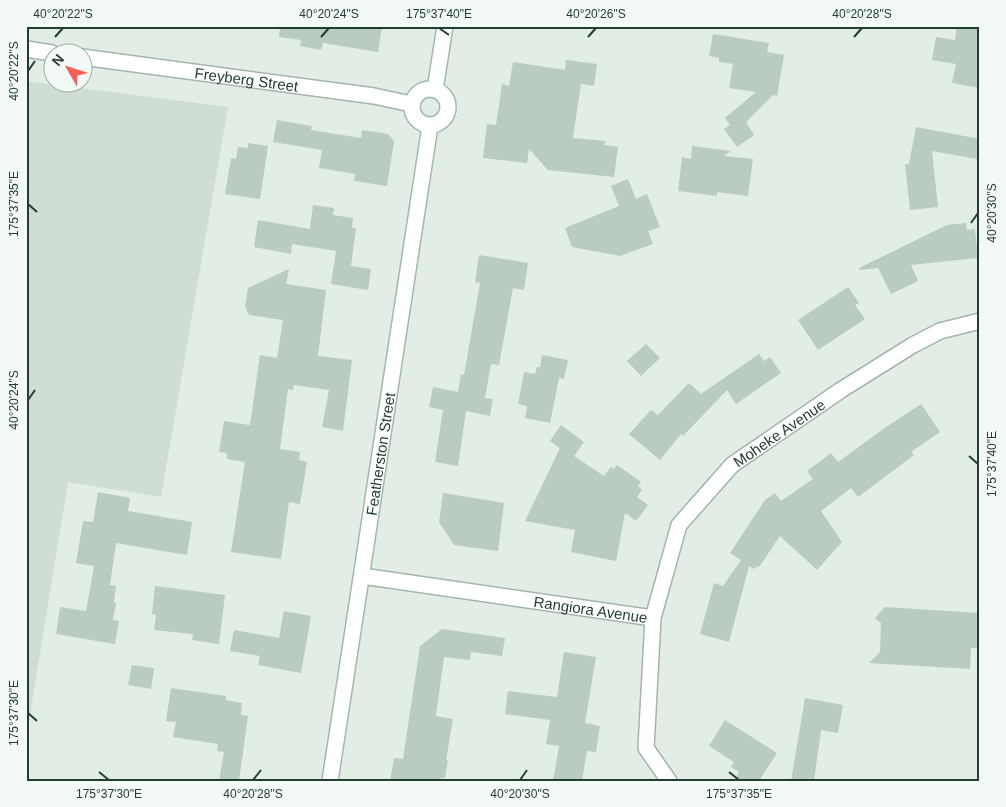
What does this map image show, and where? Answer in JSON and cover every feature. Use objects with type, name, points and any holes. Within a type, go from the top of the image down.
[{"type":"street","points":[[435,90],[445,26]]},
{"type":"street","points":[[26,49],[42,51]]},
{"type":"street","name":"Freyberg Street","points":[[92,58],[374,96],[411,104]]},
{"type":"street","points":[[423,90],[435,90],[445,97],[448,110],[442,121],[430,126],[423,125],[413,117],[411,104],[418,93],[423,90]]},
{"type":"street","name":"Featherston Street","points":[[330,781],[430,126]]},
{"type":"street","name":"Moheke Avenue","points":[[653,618],[679,525],[732,465],[841,390],[913,345],[940,331],[980,321]]},
{"type":"street","name":"Rangiora Avenue","points":[[362,576],[653,618],[646,748],[669,781]]},
{"type":"shaded area","points":[[26,81],[42,83],[42,92],[92,92],[92,89],[228,107],[161,497],[68,482],[26,740]]},
{"type":"building","points":[[280,26],[382,26],[378,52],[323,43],[321,50],[300,46],[301,40],[279,37]]},
{"type":"building","points":[[957,26],[980,26],[980,88],[952,83],[956,64],[932,60],[936,37],[955,40]]},
{"type":"building","points":[[713,34],[769,43],[767,52],[784,55],[777,96],[773,95],[746,122],[754,135],[737,147],[724,129],[730,125],[725,118],[756,92],[729,88],[733,64],[719,62],[719,58],[709,56]]},
{"type":"building","points":[[566,60],[597,64],[594,86],[581,84],[573,138],[605,141],[604,145],[618,147],[614,177],[548,170],[529,149],[527,163],[483,158],[487,124],[496,125],[502,84],[509,86],[513,62],[565,70]]},
{"type":"building","points":[[277,120],[312,126],[311,130],[361,138],[362,130],[388,134],[394,141],[387,186],[354,181],[355,174],[319,168],[322,150],[273,142]]},
{"type":"building","points":[[916,127],[980,139],[980,147],[977,159],[932,151],[938,207],[910,210],[905,164],[909,164]]},
{"type":"building","points":[[248,143],[268,146],[260,199],[225,194],[231,158],[236,159],[238,147],[248,148]]},
{"type":"building","points":[[692,146],[731,151],[724,156],[753,159],[748,196],[717,192],[717,196],[678,191],[682,157],[691,159]]},
{"type":"building","points":[[628,179],[636,199],[647,194],[660,227],[648,231],[653,244],[620,256],[572,247],[565,228],[619,206],[611,186]]},
{"type":"building","points":[[313,205],[334,208],[333,215],[353,218],[352,228],[356,228],[351,266],[371,269],[368,290],[331,284],[336,251],[292,244],[291,254],[254,247],[258,220],[310,229]]},
{"type":"building","points":[[966,223],[967,230],[975,229],[978,258],[911,265],[918,281],[891,294],[878,268],[860,270],[859,268],[947,225]]},
{"type":"building","points":[[479,255],[528,263],[524,290],[513,288],[499,365],[491,364],[485,398],[493,399],[490,416],[466,411],[458,466],[435,462],[443,410],[429,407],[433,387],[458,392],[461,374],[464,375],[480,283],[475,282]]},
{"type":"building","points":[[289,269],[286,284],[326,290],[318,356],[352,360],[343,431],[322,427],[329,390],[294,385],[293,390],[288,389],[280,449],[300,452],[299,460],[307,462],[300,504],[289,502],[281,559],[231,552],[245,462],[227,459],[227,453],[219,452],[224,421],[250,425],[260,355],[277,358],[283,320],[249,315],[245,306],[248,288]]},
{"type":"building","points":[[848,287],[859,303],[855,305],[865,319],[818,350],[798,320]]},
{"type":"building","points":[[646,344],[660,358],[641,376],[627,361]]},
{"type":"building","points":[[759,354],[764,361],[770,357],[781,373],[736,404],[727,390],[683,436],[681,434],[660,460],[629,434],[651,410],[658,415],[689,383],[701,394]]},
{"type":"building","points":[[542,355],[568,360],[564,379],[559,378],[550,423],[525,418],[527,406],[518,404],[524,372],[535,374],[537,367],[540,367]]},
{"type":"building","points":[[921,404],[940,432],[911,452],[914,455],[858,497],[851,488],[821,511],[842,542],[817,570],[780,536],[759,567],[757,566],[754,569],[749,566],[729,642],[700,634],[714,583],[723,586],[741,560],[730,553],[765,500],[775,493],[781,501],[813,479],[807,471],[831,453],[838,462]]},
{"type":"building","points":[[561,425],[584,442],[574,456],[604,476],[611,467],[614,469],[617,465],[641,482],[638,486],[642,490],[637,497],[648,505],[636,521],[625,513],[616,561],[571,552],[575,530],[525,521],[560,448],[550,441]]},
{"type":"building","points":[[98,492],[130,498],[128,511],[192,522],[187,555],[116,543],[110,585],[116,586],[113,620],[119,621],[115,644],[56,634],[60,607],[86,611],[94,566],[76,563],[83,521],[93,522]]},
{"type":"building","points":[[443,493],[504,503],[498,551],[454,545],[439,522]]},
{"type":"building","points":[[155,586],[225,595],[219,644],[192,640],[193,634],[154,630],[156,615],[152,614]]},
{"type":"building","points":[[885,607],[980,613],[980,648],[971,648],[970,669],[869,663],[880,652],[881,623],[875,618]]},
{"type":"building","points":[[284,611],[311,616],[301,673],[258,665],[260,656],[230,651],[234,630],[279,638]]},
{"type":"building","points":[[442,629],[505,638],[502,656],[471,652],[470,660],[444,657],[436,716],[453,719],[445,778],[441,778],[440,781],[390,781],[394,758],[403,759],[420,646]]},
{"type":"building","points":[[564,652],[596,657],[585,723],[600,726],[596,752],[587,751],[582,781],[553,781],[559,746],[546,744],[550,720],[505,714],[508,691],[557,697]]},
{"type":"building","points":[[132,665],[154,668],[151,689],[128,685]]},
{"type":"building","points":[[171,688],[226,696],[226,700],[242,703],[241,715],[248,716],[239,781],[219,781],[224,752],[217,751],[218,744],[173,737],[176,722],[166,721]]},
{"type":"building","points":[[805,698],[843,705],[838,733],[821,730],[814,781],[791,781]]},
{"type":"building","points":[[725,720],[777,753],[759,781],[734,781],[739,772],[731,767],[734,762],[709,746]]}]
